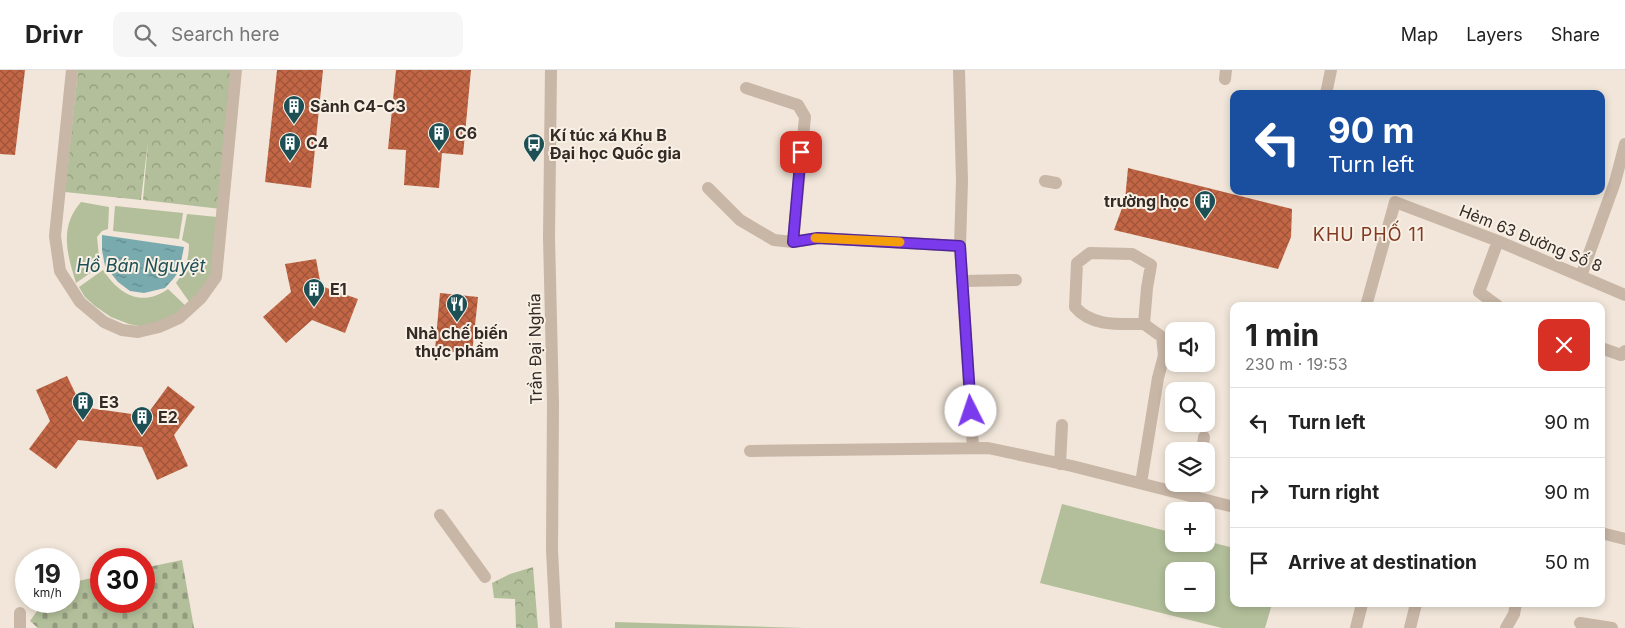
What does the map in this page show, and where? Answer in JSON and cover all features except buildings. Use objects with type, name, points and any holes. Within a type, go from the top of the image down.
[{"type":"street","points":[[72,70],[55,236],[60,271],[80,302],[104,322],[122,330],[138,332],[159,327],[179,318],[201,298],[216,278],[236,70]]},
{"type":"street","name":"Trần Đại Nghĩa","points":[[551,70],[549,236],[552,550],[556,628]]},
{"type":"street","points":[[959,70],[962,181],[960,246],[973,448]]},
{"type":"street","points":[[1327,90],[1331,70]]},
{"type":"street","points":[[746,88],[798,105],[804,117],[793,242]]},
{"type":"street","points":[[1581,276],[1614,182],[1625,144]]},
{"type":"street","points":[[708,188],[740,220],[774,240],[793,242],[818,238],[960,246]]},
{"type":"street","name":"Hẻm 63 Đường Số 8","points":[[1367,302],[1395,202],[1498,240],[1625,294]]},
{"type":"street","points":[[1493,302],[1479,292],[1498,240]]},
{"type":"street","points":[[1141,483],[1158,378],[1164,355],[1162,337],[1144,324],[1104,323],[1088,318],[1079,312],[1074,307],[1077,262],[1090,253],[1132,254],[1151,265],[1144,324]]},
{"type":"street","points":[[963,281],[1016,280]]},
{"type":"street","points":[[1605,349],[1621,355],[1625,350]]},
{"type":"street","points":[[1060,464],[1062,425]]},
{"type":"street","points":[[1203,442],[1204,437]]},
{"type":"street","points":[[750,451],[988,448],[1141,483],[1165,486]]},
{"type":"street","points":[[1200,492],[1230,505]]},
{"type":"street","points":[[440,515],[485,577]]},
{"type":"street","points":[[1605,534],[1625,539]]},
{"type":"street","points":[[1356,628],[1361,607]]},
{"type":"street","points":[[1410,628],[1415,607]]},
{"type":"street","points":[[1506,628],[1514,614],[1515,607]]},
{"type":"street","points":[[20,613],[20,628]]},
{"type":"street","points":[[1580,623],[1612,628]]},
{"type":"green space","points":[[78,70],[236,70],[221,209],[143,200],[148,141],[141,200],[65,192]]},
{"type":"green space","points":[[81,202],[109,207],[108,229],[102,231],[97,237],[100,266],[76,283],[68,251],[67,231],[74,211]]},
{"type":"green space","points":[[115,206],[183,213],[179,239],[113,231]]},
{"type":"green space","points":[[187,214],[217,217],[211,281],[190,303],[176,283],[186,265],[188,255],[189,244],[182,240]]},
{"type":"green space","points":[[103,270],[116,286],[131,296],[149,297],[158,295],[168,289],[189,309],[148,328],[129,324],[111,317],[85,297],[79,287]]},
{"type":"green space","points":[[1062,504],[1165,531],[1165,552],[1215,552],[1215,543],[1230,547],[1230,607],[1271,607],[1265,628],[1222,628],[1040,583]]},
{"type":"green space","points":[[182,560],[194,628],[38,628],[30,621],[36,613],[80,613],[80,581],[90,578],[90,613],[155,613],[155,566]]},
{"type":"green space","points":[[533,567],[538,628],[516,628],[515,599],[494,598],[492,583],[510,574]]},
{"type":"green space","points":[[615,622],[804,628],[615,628]]},
{"type":"water","name":"Hồ Bán Nguyệt","points":[[102,235],[184,247],[179,271],[165,288],[144,293],[130,291],[118,282],[105,266]]},
{"type":"slow traffic","points":[[815,238],[900,242]]},
{"type":"place","name":"Sảnh C4-C3","points":[[294,125]]},
{"type":"place","name":"C6","points":[[439,152]]},
{"type":"place","name":"C4","points":[[290,162]]},
{"type":"place","name":"Kí túc xá Khu B Đại học Quốc gia","points":[[534,163]]},
{"type":"place","name":"trường học","points":[[1205,220]]},
{"type":"place","name":"E1","points":[[314,308]]},
{"type":"place","name":"Nhà chế biến thực phẩm","points":[[457,323]]},
{"type":"place","name":"E3","points":[[83,421]]},
{"type":"place","name":"E2","points":[[142,436]]},
{"type":"district","name":"KHU PHỐ 11","points":[[1369,235]]},
{"type":"route","points":[[801,152],[793,242],[818,238],[960,246],[971,411]]}]
